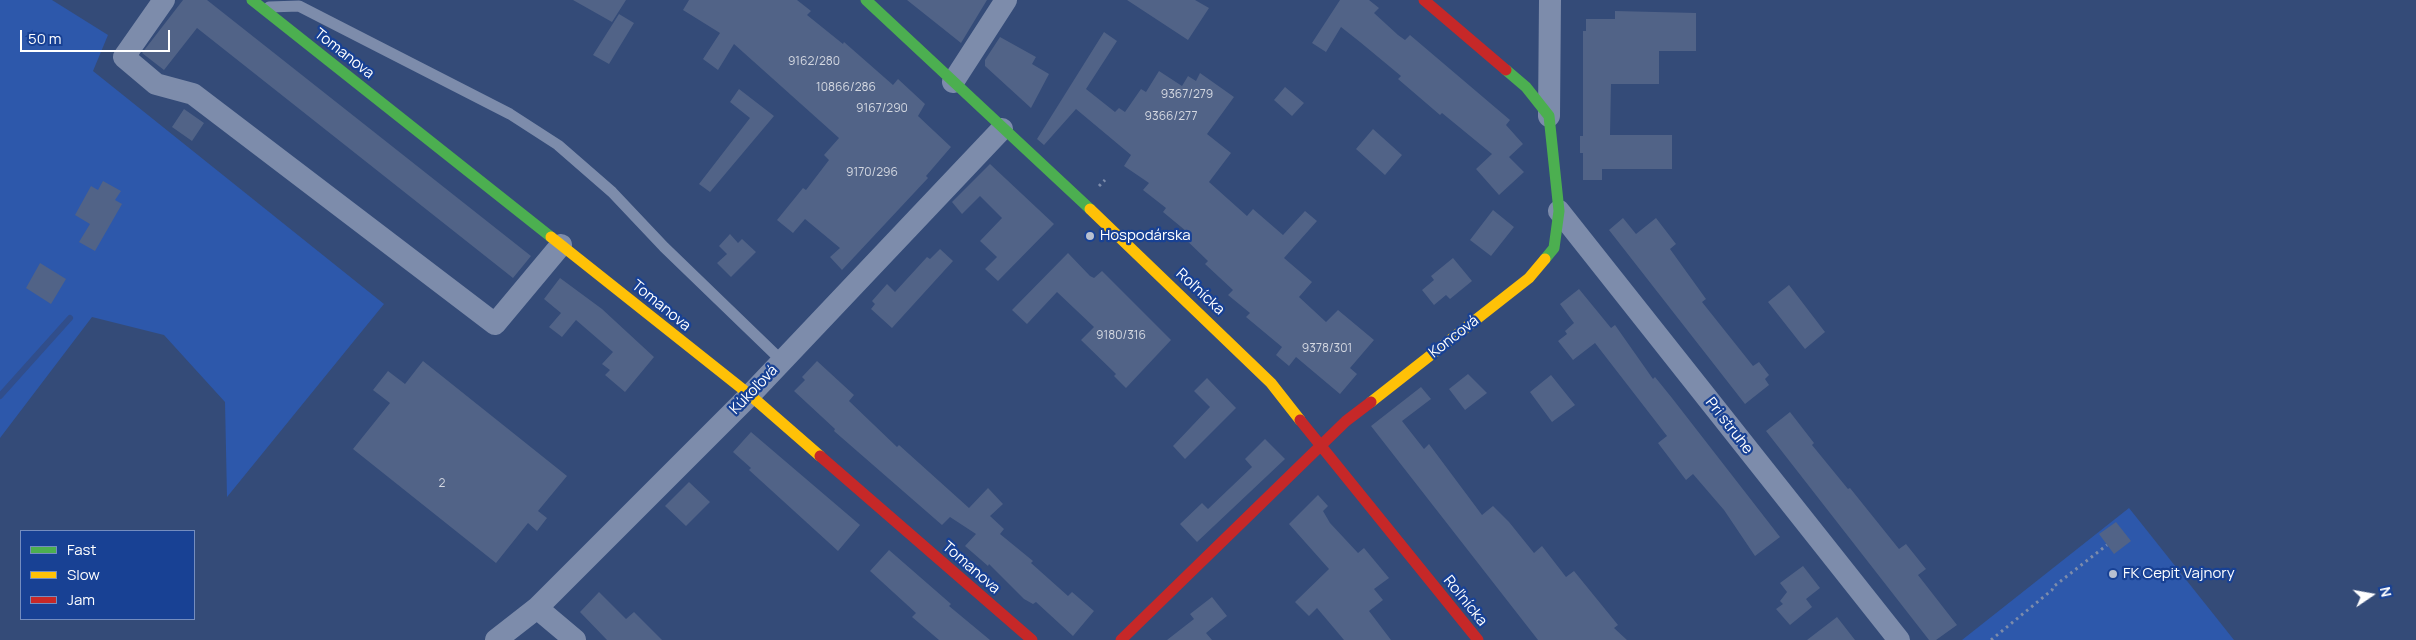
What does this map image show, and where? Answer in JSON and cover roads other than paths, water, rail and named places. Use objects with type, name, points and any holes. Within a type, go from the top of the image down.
[{"type":"street","points":[[164,0],[124,57],[156,84],[192,94],[494,324],[561,245]]},
{"type":"street","name":"Tomanova","points":[[252,0],[750,395],[1032,640]]},
{"type":"street","name":"Roľnícka","points":[[866,0],[1271,383],[1478,640]]},
{"type":"street","points":[[953,82],[1006,0]]},
{"type":"street","points":[[1424,0],[1526,88],[1549,116]]},
{"type":"street","points":[[1549,116],[1550,0]]},
{"type":"street","name":"Koncová","points":[[1322,446],[1346,421],[1530,278],[1554,248],[1559,211],[1549,116]]},
{"type":"street","name":"Kúkoľová","points":[[496,640],[537,608],[750,395],[1002,129]]},
{"type":"street","name":"Pri struhe","points":[[1559,211],[1899,640]]},
{"type":"street","points":[[1121,640],[1322,446]]},
{"type":"street","points":[[537,608],[575,640]]},
{"type":"lane","name":"Tomanova","points":[[262,8],[299,6],[510,114],[558,145],[612,192],[685,268],[782,361]]},
{"type":"waterway","points":[[0,396],[70,318]]},
{"type":"place","name":"Hospodárska","points":[[1090,236]]},
{"type":"place","name":"FK Cepit Vajnory","points":[[2113,574]]}]
